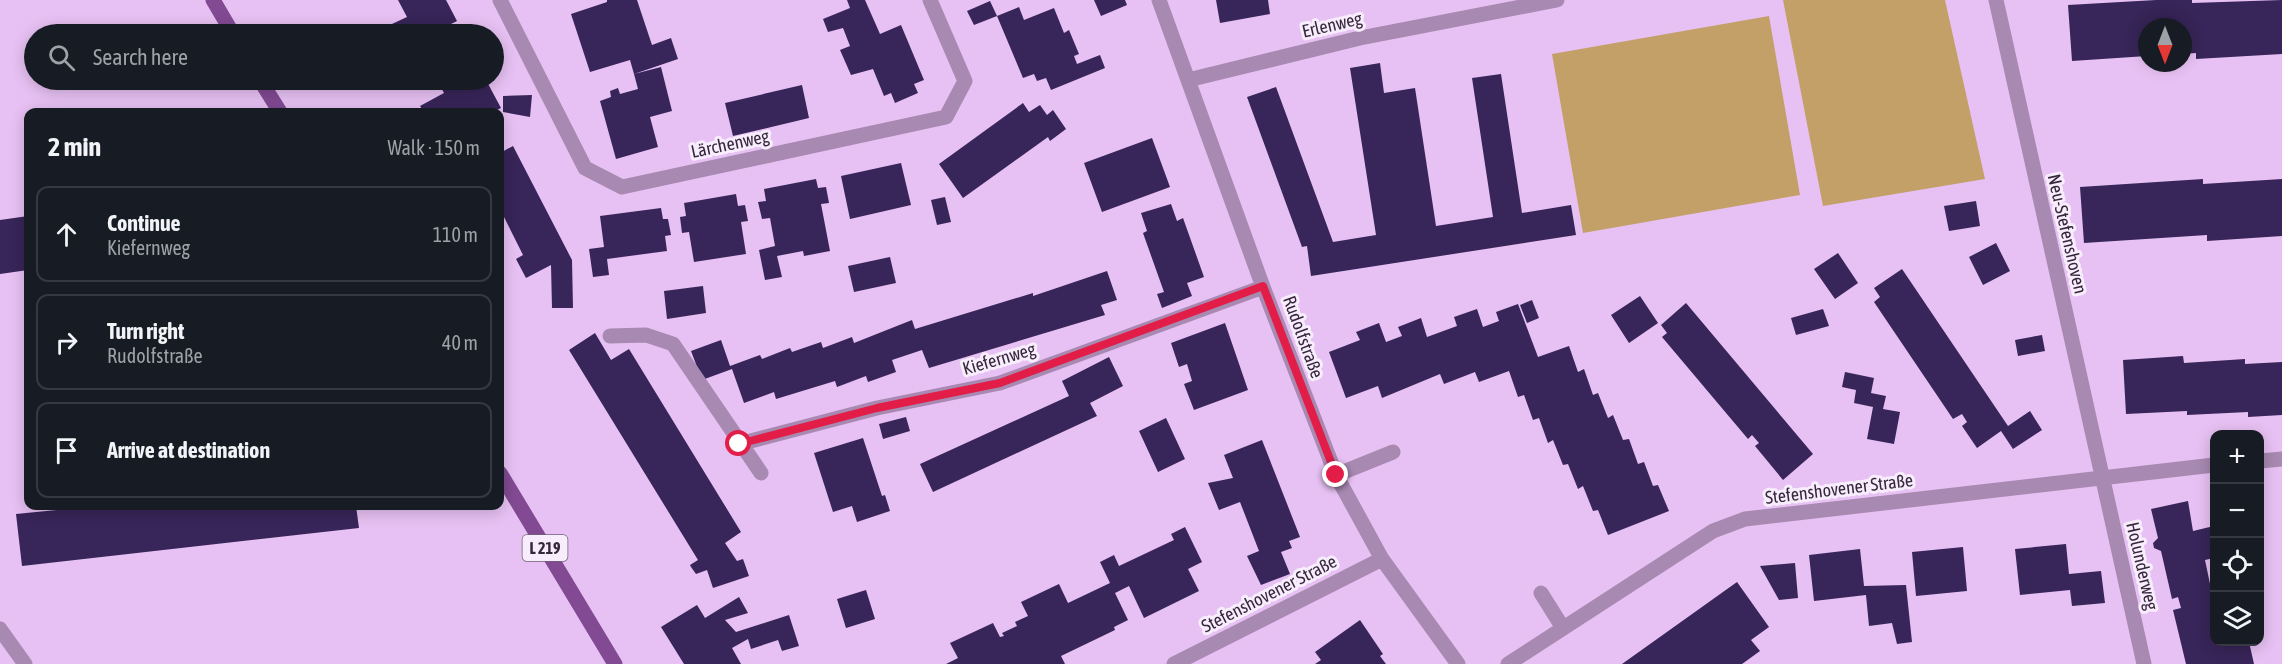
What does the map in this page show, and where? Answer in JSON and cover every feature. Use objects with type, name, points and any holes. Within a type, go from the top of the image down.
[{"type":"main road","points":[[213,0],[227,24]]},
{"type":"main road","points":[[266,90],[278,108]]},
{"type":"main road","name":"L 219","points":[[504,480],[615,664]]},
{"type":"street","name":"Lärchenweg","points":[[500,0],[585,168],[622,187],[946,117],[965,81],[930,0]]},
{"type":"street","name":"Rudolfstraße","points":[[1159,0],[1263,286],[1336,475],[1382,559],[1458,664]]},
{"type":"street","name":"Erlenweg","points":[[1188,80],[1360,38],[1557,0]]},
{"type":"street","name":"Neu-Stefenshoven","points":[[1996,0],[2101,476]]},
{"type":"street","name":"Kiefernweg","points":[[739,444],[877,408],[1000,383],[1263,286]]},
{"type":"street","points":[[610,336],[646,335],[672,344],[761,473]]},
{"type":"street","points":[[1336,475],[1393,452]]},
{"type":"street","points":[[2264,461],[2282,459]]},
{"type":"street","name":"Stefenshovener Straße","points":[[1508,664],[1713,531],[1745,519],[2101,476],[2210,465]]},
{"type":"street","name":"Holunderweg","points":[[2101,476],[2144,664]]},
{"type":"street","name":"Stefenshovener Straße","points":[[1174,664],[1382,559]]},
{"type":"street","points":[[1541,593],[1563,628]]},
{"type":"street","points":[[2,635],[25,664]]},
{"type":"shaded area","points":[[1783,0],[1945,0],[1985,179],[1823,206]]},
{"type":"shaded area","points":[[1769,16],[1800,195],[1583,233],[1552,54]]},
{"type":"building","points":[[398,0],[446,0],[457,21],[451,24],[392,24],[407,17]]},
{"type":"building","points":[[607,0],[637,0],[652,45],[671,38],[678,59],[634,74],[630,60],[590,72],[571,14],[607,2]]},
{"type":"building","points":[[847,0],[865,0],[880,34],[901,25],[924,80],[914,84],[918,93],[895,103],[891,93],[884,96],[873,69],[851,75],[840,50],[850,46],[843,28],[828,32],[823,19],[850,8]]},
{"type":"building","points":[[1094,0],[1125,0],[1127,5],[1101,16]]},
{"type":"building","points":[[1216,0],[1268,0],[1270,14],[1220,23]]},
{"type":"building","points":[[2156,0],[2192,0],[2192,3],[2282,0],[2282,54],[2196,59],[2196,53],[2192,53],[2192,18],[2138,18],[2138,57],[2072,61],[2068,5]]},
{"type":"building","points":[[990,1],[997,16],[974,25],[967,11]]},
{"type":"building","points":[[1019,7],[1024,20],[1054,8],[1064,33],[1069,30],[1079,54],[1074,56],[1077,64],[1100,55],[1105,68],[1051,90],[1046,78],[1037,81],[1034,74],[1023,78],[997,16]]},
{"type":"building","points":[[1380,63],[1384,93],[1415,88],[1436,226],[1493,217],[1472,78],[1501,74],[1522,213],[1571,205],[1576,235],[1311,276],[1307,246],[1302,247],[1247,97],[1276,87],[1333,242],[1376,235],[1350,68]]},
{"type":"building","points":[[661,67],[672,111],[650,117],[658,147],[616,159],[600,101],[611,97],[610,91],[618,88],[620,94],[638,89],[634,74]]},
{"type":"building","points":[[802,85],[809,118],[733,136],[725,103]]},
{"type":"building","points":[[442,90],[491,90],[501,108],[421,108],[420,106],[444,93]]},
{"type":"building","points":[[532,95],[530,117],[504,112],[503,96]]},
{"type":"building","points":[[1023,103],[1029,112],[1040,105],[1047,115],[1053,110],[1066,129],[1050,141],[1048,137],[963,198],[939,164]]},
{"type":"building","points":[[1152,138],[1170,187],[1102,212],[1084,163]]},
{"type":"building","points":[[513,146],[572,260],[573,308],[552,308],[551,265],[526,278],[516,259],[523,255],[504,217],[504,151]]},
{"type":"building","points":[[901,163],[911,205],[850,219],[841,176]]},
{"type":"building","points":[[816,179],[818,188],[826,187],[829,203],[821,204],[830,251],[804,256],[803,251],[777,256],[782,277],[765,280],[759,250],[775,246],[770,218],[762,219],[758,202],[766,201],[764,189]]},
{"type":"building","points":[[2203,179],[2203,184],[2282,179],[2282,236],[2207,241],[2207,235],[2084,243],[2080,187]]},
{"type":"building","points":[[736,194],[738,206],[745,205],[748,221],[741,222],[746,254],[694,262],[689,232],[682,233],[680,217],[686,216],[684,203]]},
{"type":"building","points":[[945,197],[951,222],[937,225],[931,200]]},
{"type":"building","points":[[1976,201],[1980,226],[1949,231],[1944,206]]},
{"type":"building","points":[[1171,204],[1177,221],[1183,218],[1204,277],[1187,283],[1192,296],[1162,308],[1157,294],[1164,292],[1143,233],[1147,231],[1141,213]]},
{"type":"building","points":[[661,208],[663,219],[668,219],[671,235],[665,236],[667,251],[607,259],[609,275],[593,277],[589,249],[604,247],[600,216]]},
{"type":"building","points":[[24,217],[24,271],[0,274],[0,220]]},
{"type":"building","points":[[1996,243],[2010,271],[1983,285],[1969,257]]},
{"type":"building","points":[[1838,253],[1858,283],[1835,299],[1814,269]]},
{"type":"building","points":[[890,257],[896,283],[854,292],[848,266]]},
{"type":"building","points":[[1902,269],[2008,426],[2030,411],[2042,430],[2013,449],[2001,431],[1977,448],[1962,426],[1967,422],[1962,414],[1953,419],[1874,302],[1880,297],[1874,288]]},
{"type":"building","points":[[1107,271],[1117,300],[1101,305],[1105,315],[929,368],[922,350],[892,360],[896,372],[868,382],[866,376],[837,387],[835,381],[776,399],[774,392],[744,403],[732,369],[702,380],[691,351],[721,340],[730,366],[760,355],[762,359],[790,348],[792,352],[821,342],[823,348],[852,337],[854,343],[912,320],[915,329],[1033,293],[1033,296]]},
{"type":"building","points":[[703,286],[706,313],[667,319],[664,291]]},
{"type":"building","points":[[1640,296],[1658,323],[1629,343],[1611,315]]},
{"type":"building","points":[[1532,300],[1539,318],[1527,323],[1520,305]]},
{"type":"building","points":[[1686,303],[1813,454],[1783,480],[1755,446],[1759,443],[1752,435],[1748,439],[1662,337],[1667,333],[1661,325]]},
{"type":"building","points":[[1518,304],[1538,357],[1569,346],[1578,372],[1584,369],[1593,395],[1598,393],[1608,418],[1613,415],[1623,440],[1629,439],[1638,464],[1644,462],[1653,486],[1658,485],[1669,511],[1608,535],[1598,510],[1593,511],[1583,486],[1578,489],[1568,464],[1563,465],[1553,440],[1548,443],[1539,418],[1533,420],[1524,395],[1518,397],[1509,371],[1479,382],[1475,372],[1444,384],[1440,374],[1382,398],[1378,386],[1346,398],[1329,352],[1360,340],[1356,332],[1379,323],[1386,342],[1402,336],[1398,327],[1421,318],[1427,337],[1457,326],[1454,317],[1477,309],[1483,327],[1499,321],[1496,312]]},
{"type":"building","points":[[1823,309],[1829,326],[1796,335],[1791,318]]},
{"type":"building","points":[[1225,323],[1248,390],[1194,410],[1184,384],[1192,381],[1187,364],[1179,367],[1171,343]]},
{"type":"building","points":[[595,333],[611,360],[629,349],[741,532],[725,543],[737,561],[743,559],[749,576],[713,588],[707,570],[696,574],[691,567],[690,565],[698,560],[569,350]]},
{"type":"building","points":[[2042,335],[2045,351],[2018,356],[2015,340]]},
{"type":"building","points":[[2183,356],[2184,363],[2245,359],[2245,364],[2282,362],[2282,415],[2248,417],[2248,412],[2187,415],[2187,411],[2126,414],[2123,360]]},
{"type":"building","points":[[1109,357],[1123,386],[1090,403],[1097,416],[933,492],[920,464],[1069,396],[1062,381]]},
{"type":"building","points":[[1845,372],[1874,378],[1871,393],[1886,396],[1883,409],[1900,412],[1894,444],[1867,439],[1873,407],[1854,403],[1856,390],[1842,387]]},
{"type":"building","points":[[906,417],[910,431],[883,439],[879,424]]},
{"type":"building","points":[[1166,418],[1185,459],[1158,472],[1139,431]]},
{"type":"building","points":[[863,438],[882,496],[885,495],[890,511],[857,522],[852,506],[833,512],[814,453]]},
{"type":"building","points":[[1262,440],[1300,537],[1289,541],[1292,548],[1281,552],[1290,574],[1261,585],[1247,556],[1259,551],[1240,502],[1219,510],[1208,483],[1233,478],[1224,455]]},
{"type":"building","points":[[2188,501],[2193,531],[2210,527],[2210,559],[2205,560],[2210,584],[2210,646],[2250,646],[2254,664],[2186,664],[2173,610],[2181,608],[2178,597],[2172,599],[2161,551],[2154,548],[2153,543],[2158,538],[2151,509]]},
{"type":"building","points":[[56,510],[357,510],[359,528],[22,566],[16,514]]},
{"type":"building","points":[[1185,527],[1202,562],[1188,569],[1199,591],[1144,618],[1129,586],[1115,593],[1128,620],[1114,627],[1115,630],[1061,656],[1065,664],[946,664],[958,658],[950,643],[993,623],[1000,637],[1004,636],[1002,633],[1017,626],[1015,622],[1028,616],[1021,602],[1059,584],[1068,603],[1110,583],[1100,562],[1114,555],[1119,566],[1174,540],[1171,534]]},
{"type":"building","points":[[2066,544],[2069,574],[2101,571],[2105,603],[2072,606],[2070,590],[2020,595],[2015,549]]},
{"type":"building","points":[[1963,547],[1967,591],[1916,596],[1912,552]]},
{"type":"building","points":[[1860,549],[1864,586],[1906,585],[1912,642],[1897,644],[1892,623],[1869,626],[1866,595],[1814,601],[1809,555]]},
{"type":"building","points":[[1795,563],[1798,598],[1779,600],[1760,566]]},
{"type":"building","points":[[1737,582],[1769,627],[1751,640],[1760,651],[1742,664],[1622,664]]},
{"type":"building","points":[[866,590],[875,619],[846,628],[837,599]]},
{"type":"building","points":[[739,597],[748,613],[725,620],[736,632],[789,615],[799,646],[782,651],[778,640],[751,649],[748,639],[732,648],[741,664],[684,664],[661,627],[697,605],[705,618]]},
{"type":"building","points":[[1360,620],[1383,654],[1380,656],[1386,664],[1315,664],[1321,660],[1315,652]]},
{"type":"route","points":[[739,444],[877,408],[1000,383],[1263,286],[1315,426],[1336,475]]}]
